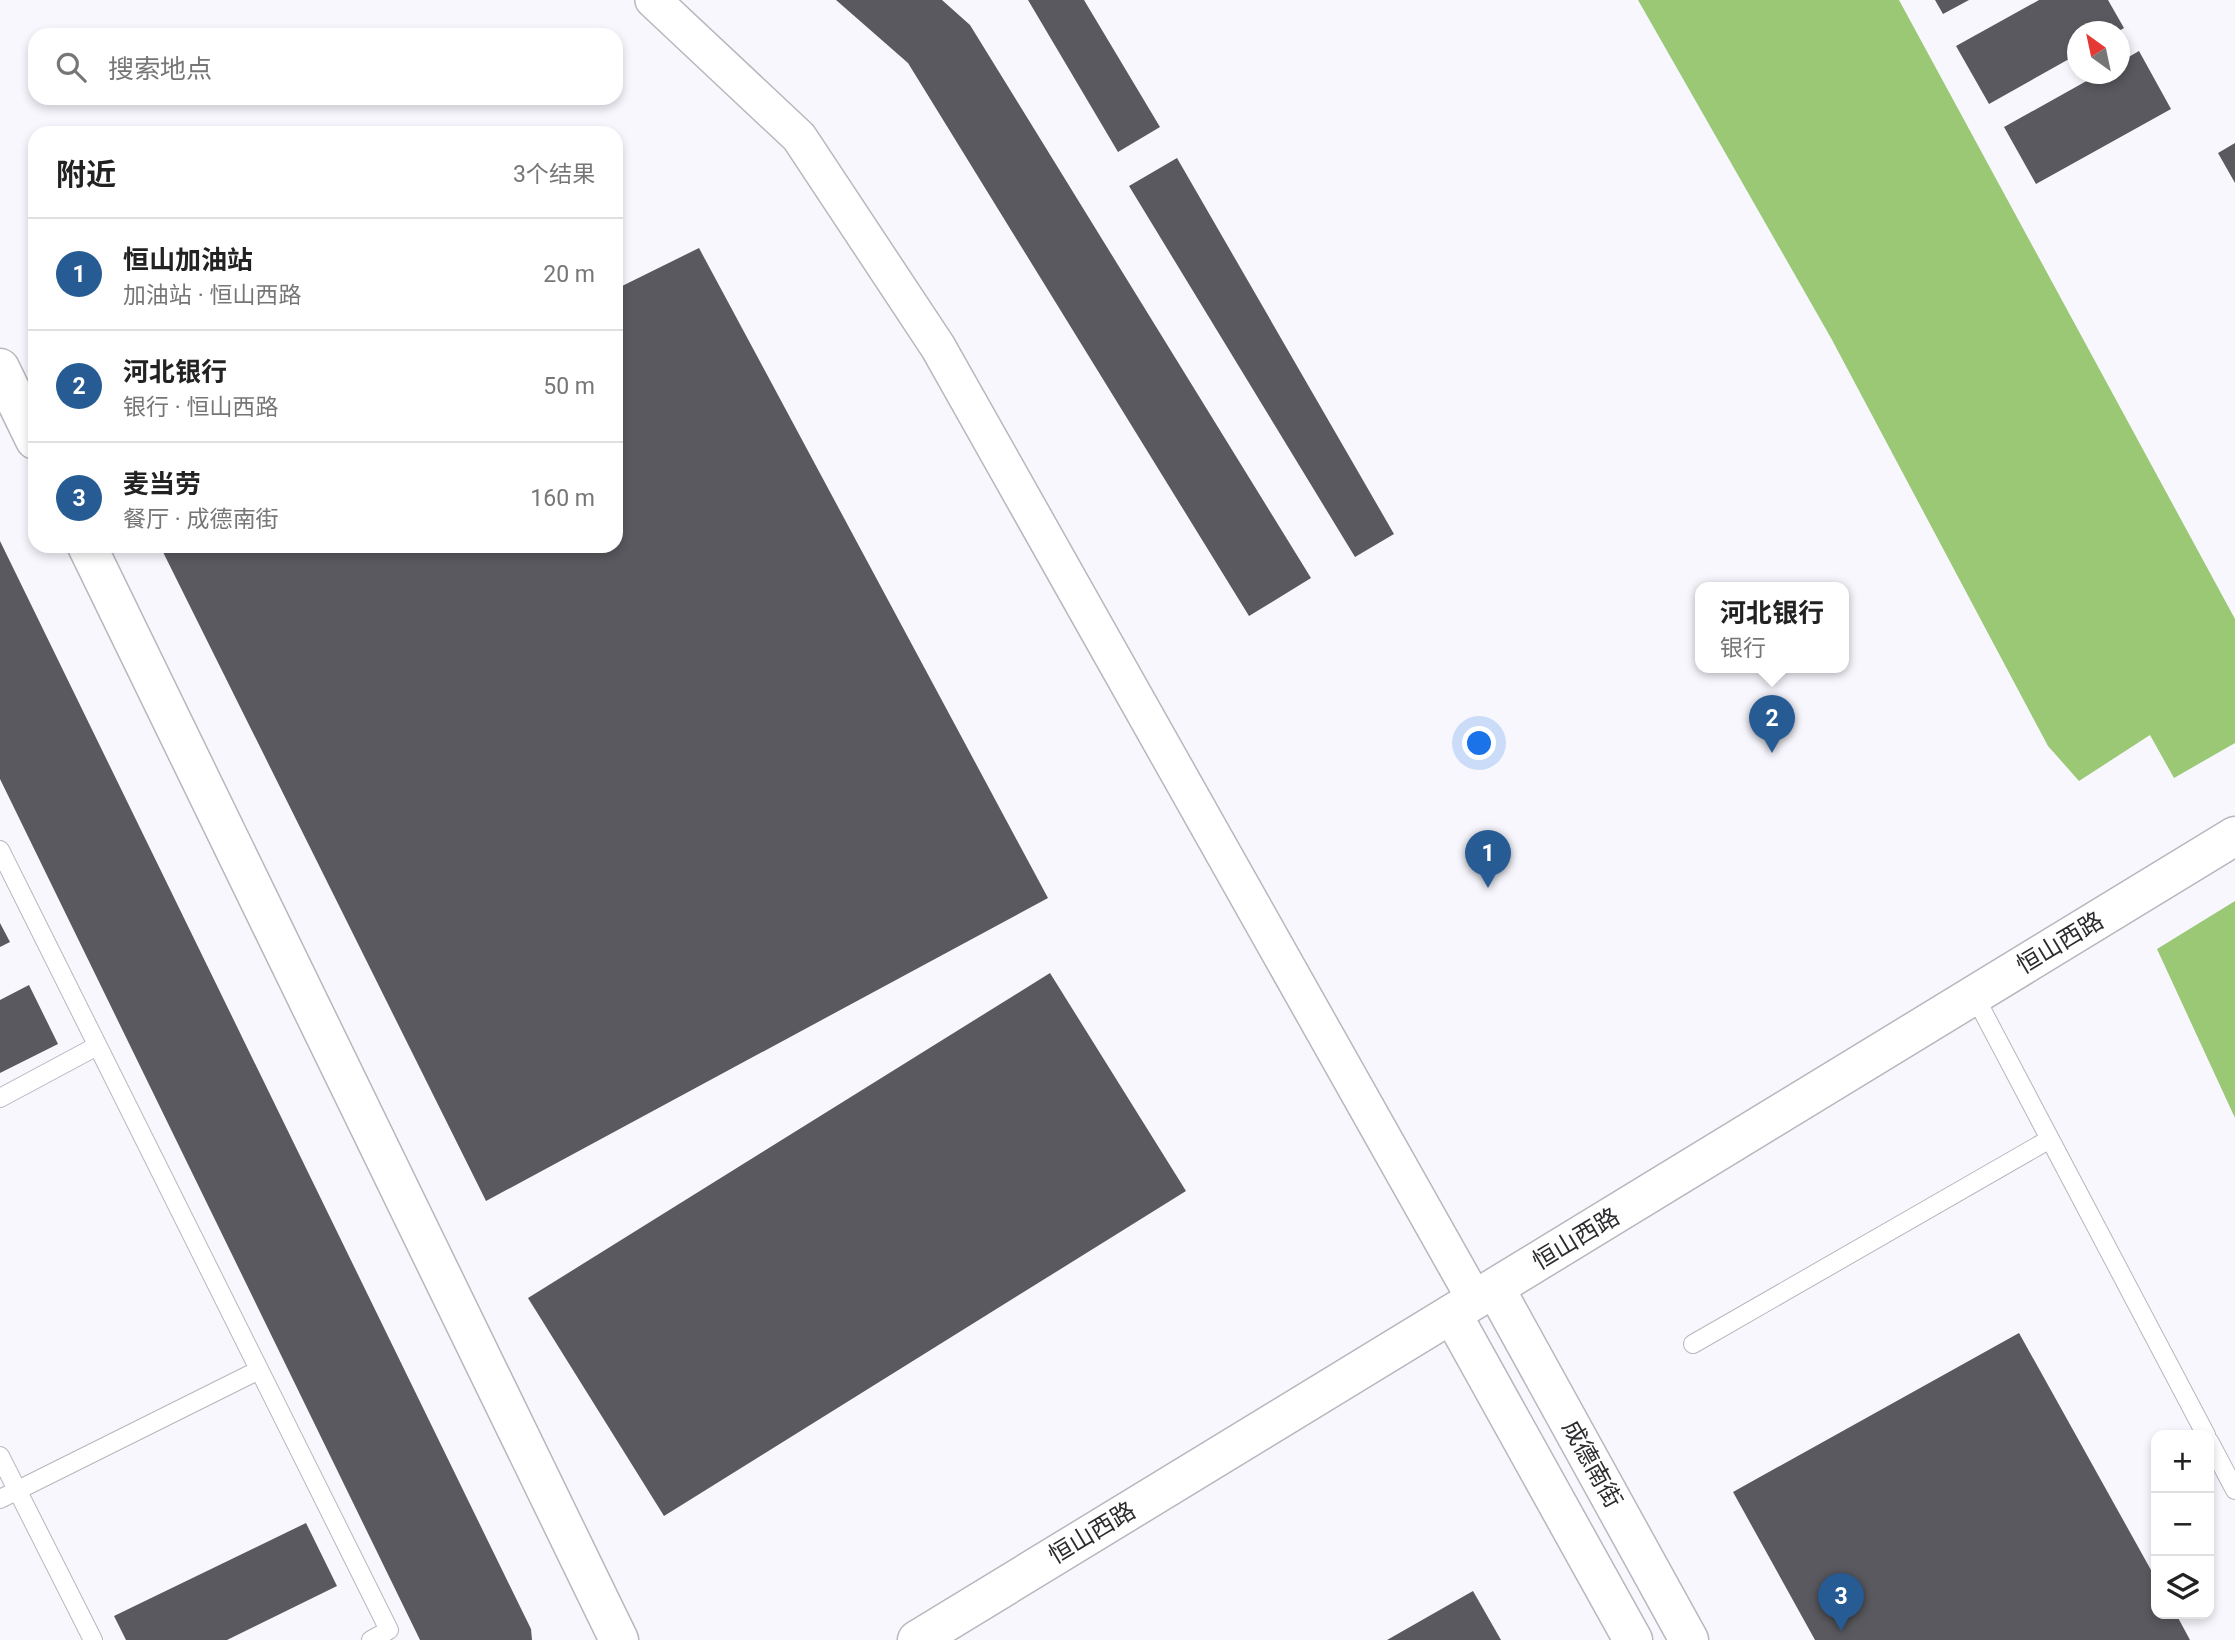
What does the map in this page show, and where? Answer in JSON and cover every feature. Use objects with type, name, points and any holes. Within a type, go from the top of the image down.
[{"type":"main road","points":[[0,368],[28,426]]},
{"type":"main road","points":[[90,553],[619,1640]]},
{"type":"main road","name":"恒山西路","points":[[916,1640],[2235,836]]},
{"type":"main road","name":"成德南街","points":[[1474,1301],[1633,1640]]},
{"type":"main road","name":"成德南街","points":[[1474,1301],[1689,1640]]},
{"type":"street","points":[[653,0],[799,137],[938,347],[1474,1301]]},
{"type":"lane","points":[[0,850],[390,1630],[371,1640]]},
{"type":"lane","points":[[1974,995],[2203,1430]]},
{"type":"lane","points":[[0,1098],[97,1046]]},
{"type":"lane","points":[[1693,1344],[2050,1139]]},
{"type":"lane","points":[[0,1499],[259,1370]]},
{"type":"lane","points":[[2214,1450],[2235,1490]]},
{"type":"lane","points":[[0,1456],[93,1640]]},
{"type":"green space","points":[[1638,0],[1899,0],[2235,619],[2235,743],[2174,778],[2150,735],[2079,781],[2048,746],[1831,338]]},
{"type":"green space","points":[[2235,901],[2235,1118],[2157,949]]},
{"type":"building","points":[[836,0],[942,0],[970,25],[1311,578],[1249,616],[908,63]]},
{"type":"building","points":[[1028,0],[1084,0],[1160,127],[1118,152]]},
{"type":"building","points":[[1935,0],[1969,0],[1943,14]]},
{"type":"building","points":[[2039,0],[2108,0],[2120,21],[2067,21],[2067,60],[1989,104],[1956,46]]},
{"type":"building","points":[[2139,51],[2171,109],[2036,184],[2004,127],[2081,84],[2130,84],[2130,56]]},
{"type":"building","points":[[2235,143],[2235,183],[2218,153]]},
{"type":"building","points":[[1177,158],[1394,534],[1355,557],[1129,186]]},
{"type":"building","points":[[699,248],[1048,898],[486,1201],[163,553],[623,553],[623,286]]},
{"type":"building","points":[[0,541],[531,1629],[532,1640],[420,1640],[0,779]]},
{"type":"building","points":[[0,923],[10,942],[0,947]]},
{"type":"building","points":[[1050,973],[1186,1191],[664,1516],[528,1298]]},
{"type":"building","points":[[29,985],[58,1044],[0,1073],[0,1000]]},
{"type":"building","points":[[2019,1333],[2151,1570],[2151,1619],[2179,1619],[2190,1640],[1815,1640],[1733,1492]]},
{"type":"building","points":[[306,1523],[337,1586],[227,1640],[126,1640],[114,1616]]},
{"type":"building","points":[[1473,1591],[1501,1640],[1387,1640]]},
{"type":"place","name":"河北银行","points":[[1772,753]]},
{"type":"place","name":"恒山加油站","points":[[1488,888]]},
{"type":"place","name":"麦当劳","points":[[1841,1631]]}]
